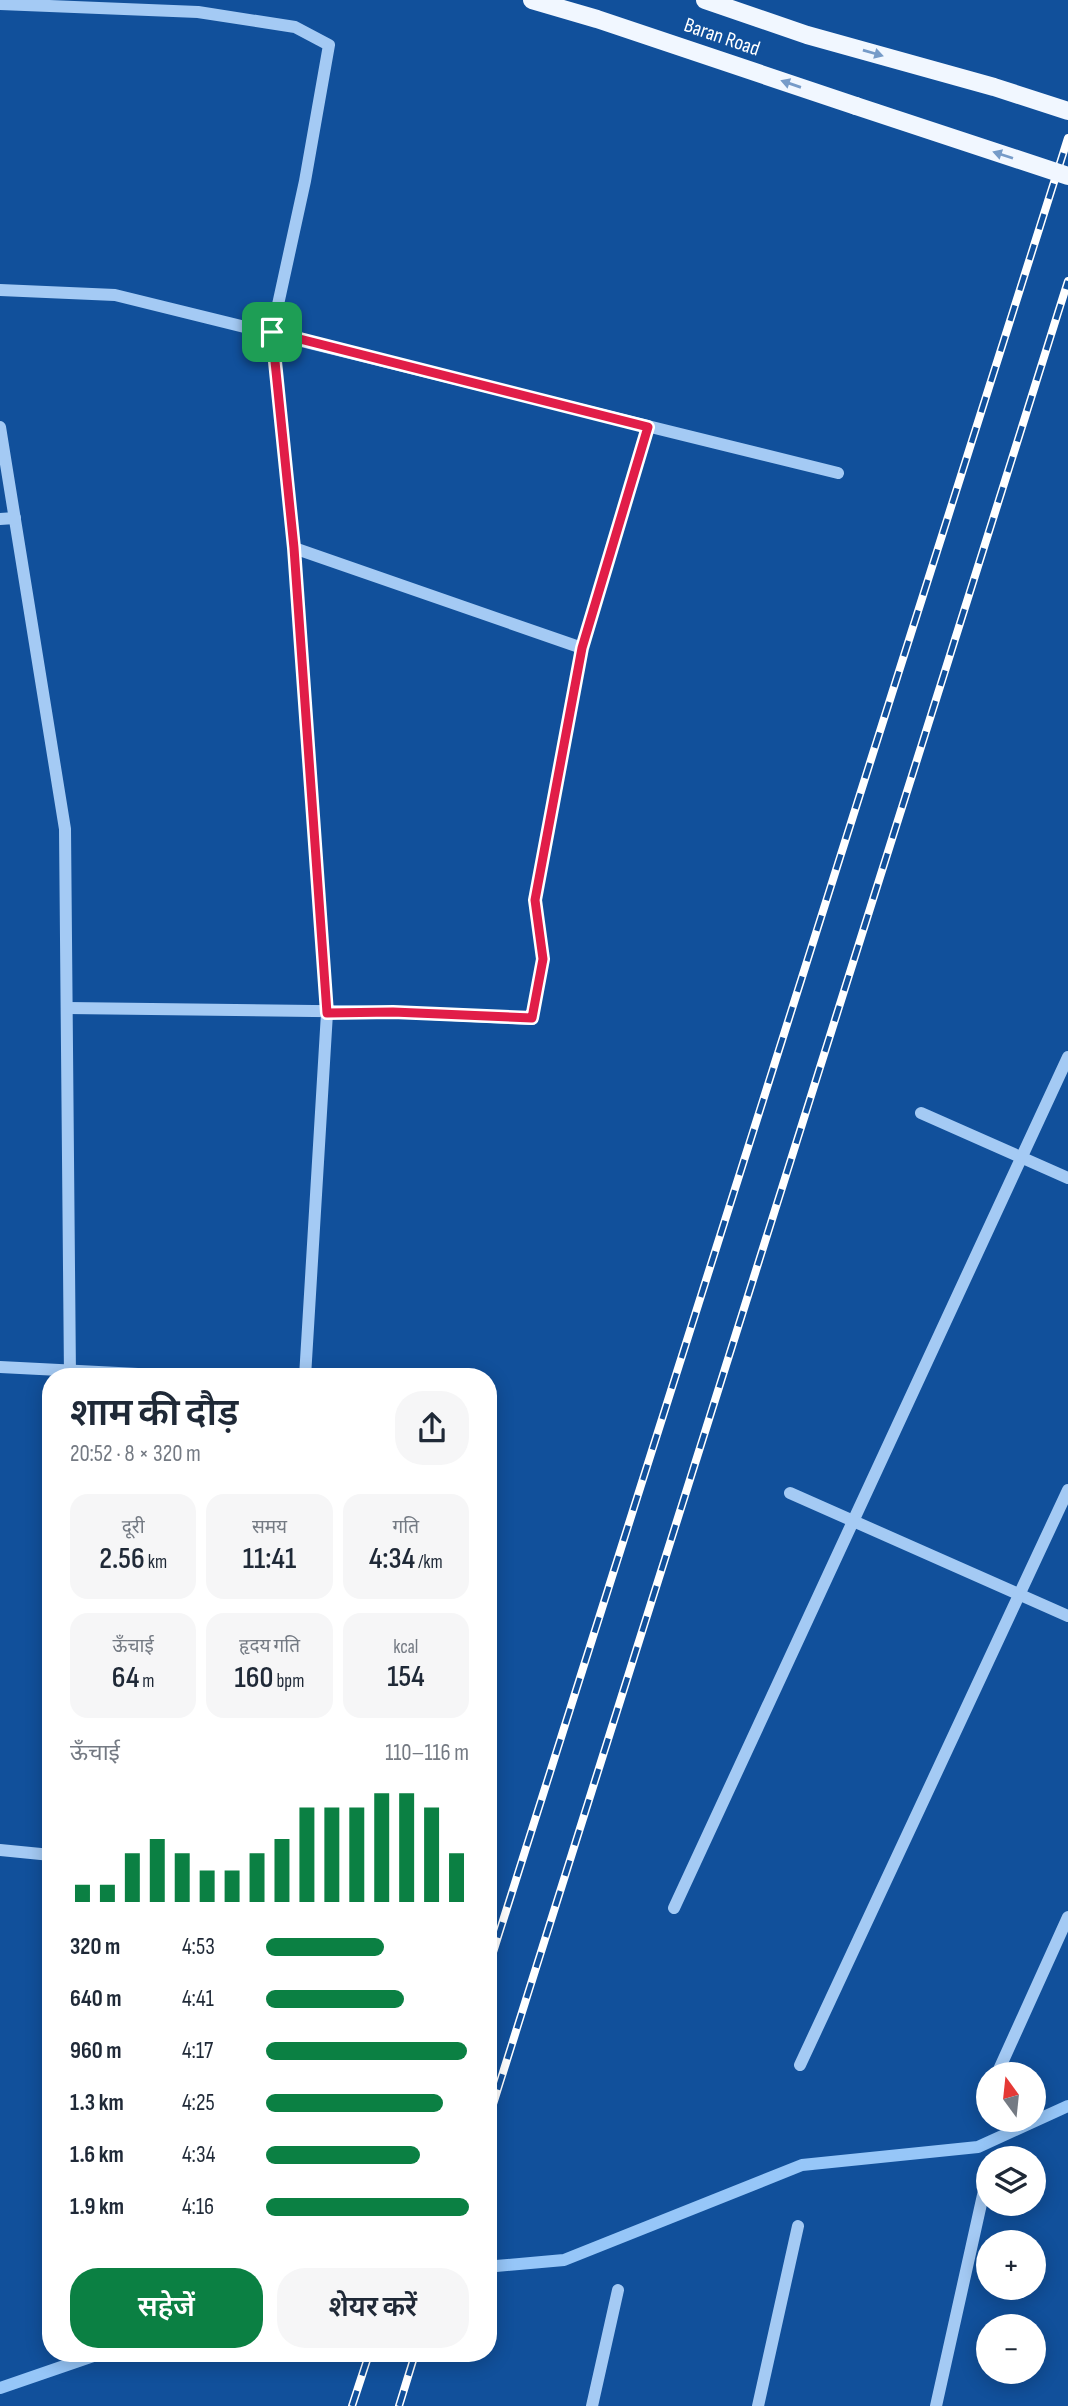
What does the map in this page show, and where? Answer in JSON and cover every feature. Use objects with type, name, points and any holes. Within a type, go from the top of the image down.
[{"type":"main road","name":"Baran Road","points":[[532,0],[597,19],[1068,176]]},
{"type":"main road","name":"Baran Road","points":[[705,0],[807,35],[994,87],[1068,111]]},
{"type":"street","points":[[0,4],[198,12],[295,27],[329,45],[305,181],[272,332],[294,548],[327,1013],[306,1368]]},
{"type":"street","points":[[0,290],[116,295],[838,473]]},
{"type":"street","points":[[66,1008],[393,1012],[532,1018],[543,959],[535,900],[582,648],[648,427]]},
{"type":"street","points":[[0,428],[65,828],[70,1368]]},
{"type":"street","points":[[0,519],[15,518]]},
{"type":"street","points":[[294,548],[582,648]]},
{"type":"street","points":[[674,1908],[1068,1056]]},
{"type":"street","points":[[921,1114],[1068,1178]]},
{"type":"street","points":[[0,1367],[42,1371]]},
{"type":"street","points":[[800,2065],[1068,1490]]},
{"type":"street","points":[[790,1493],[1068,1616]]},
{"type":"street","points":[[0,1850],[42,1853]]},
{"type":"street","points":[[1002,2062],[1068,1917]]},
{"type":"street","points":[[936,2406],[978,2216]]},
{"type":"street","points":[[758,2406],[798,2226]]},
{"type":"street","points":[[592,2406],[618,2290]]},
{"type":"waterway","points":[[497,2266],[564,2260],[802,2165],[978,2147],[1068,2106]]},
{"type":"waterway","points":[[0,2388],[76,2362]]},
{"type":"railway","points":[[497,1940],[1068,138]]},
{"type":"railway","points":[[497,2091],[1068,281]]},
{"type":"railway","points":[[352,2406],[366,2362]]},
{"type":"railway","points":[[399,2406],[413,2362]]},
{"type":"route","points":[[272,332],[648,427],[582,648],[535,900],[543,959],[532,1018],[393,1012],[327,1013],[294,548],[272,332]]}]
